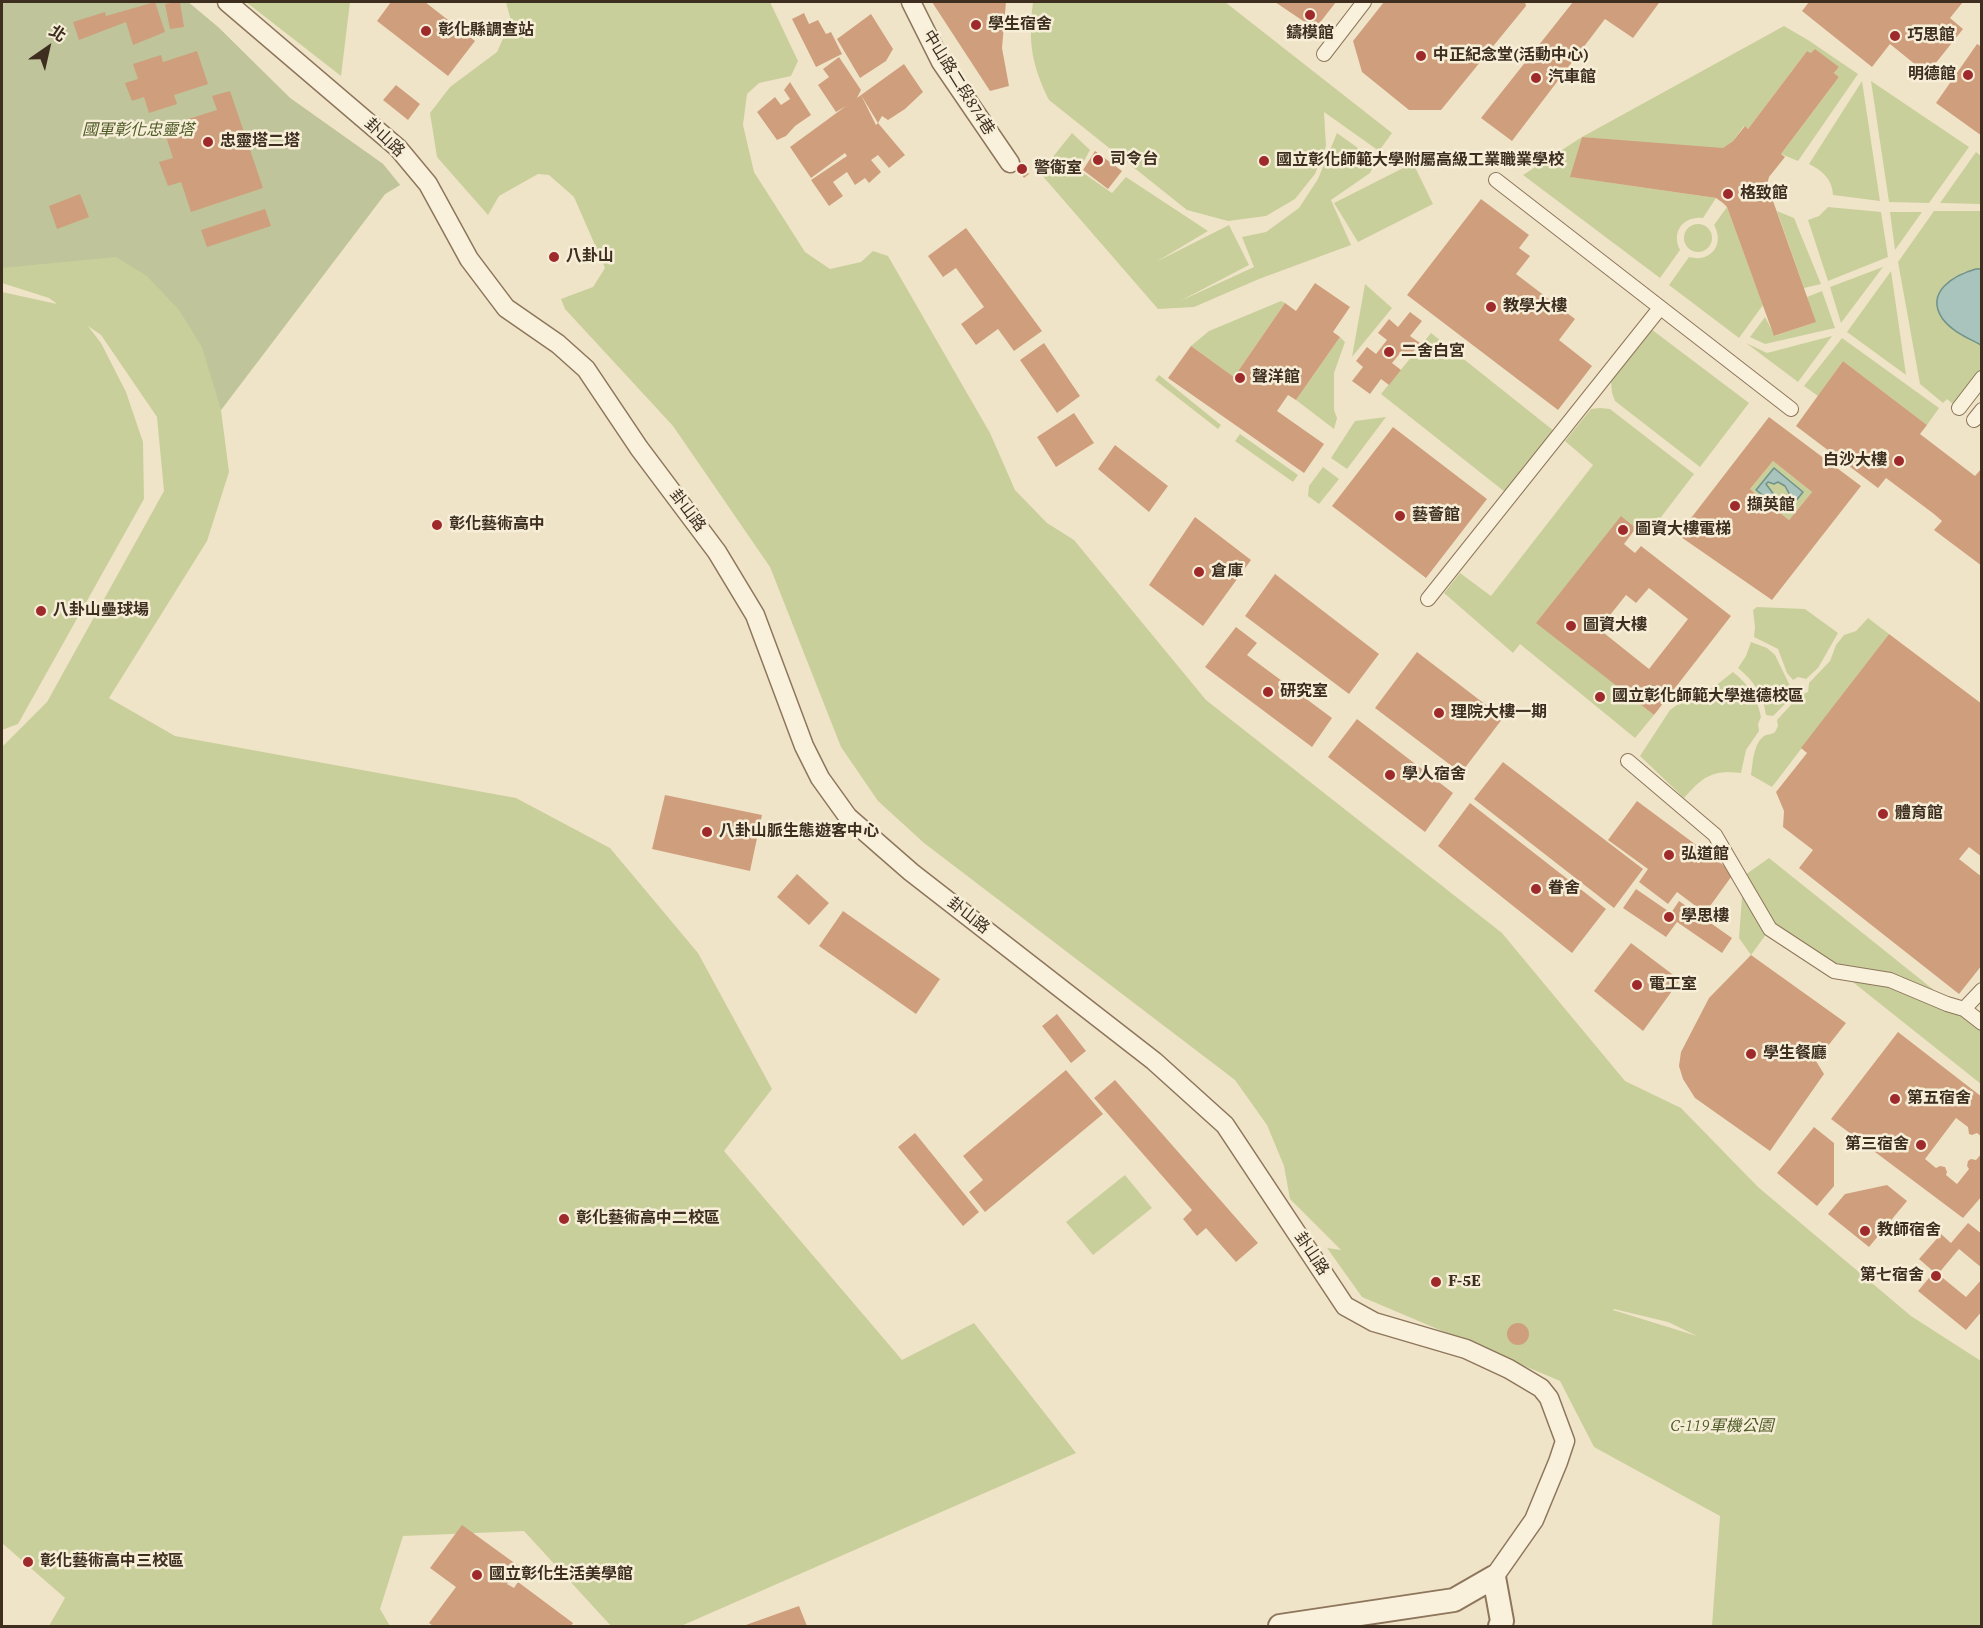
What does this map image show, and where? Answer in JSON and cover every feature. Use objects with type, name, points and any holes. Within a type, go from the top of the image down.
[{"type":"street","name":"卦山路","points":[[227,2],[398,148],[428,184],[469,259],[506,308],[558,344],[586,369],[639,448],[717,552],[755,615],[804,747],[820,778],[848,817],[911,872],[1154,1061],[1225,1125],[1346,1306],[1374,1322],[1476,1354],[1509,1369],[1541,1388],[1549,1398],[1564,1441],[1558,1462],[1534,1520],[1494,1577],[1454,1600],[1280,1626]]},
{"type":"street","name":"中山路二段874巷","points":[[911,2],[941,62],[1010,163]]},
{"type":"street","points":[[1324,54],[1364,2]]},
{"type":"street","points":[[1496,180],[1791,409]]},
{"type":"street","points":[[1428,599],[1660,308]]},
{"type":"street","points":[[1959,408],[1982,378]]},
{"type":"street","points":[[1628,761],[1715,836],[1770,929],[1834,971],[1890,980],[1964,1009],[1982,1023]]},
{"type":"street","points":[[1964,1009],[1982,990]]},
{"type":"street","points":[[1494,1577],[1502,1621],[1500,1626]]},
{"type":"green space","name":"國軍彰化忠靈塔","points":[[2,2],[188,2],[218,27],[290,98],[383,164],[400,185],[385,194],[221,410],[202,347],[179,310],[147,276],[116,257],[2,268]]},
{"type":"green space","points":[[188,2],[218,27],[290,98],[383,164],[400,185],[385,194],[221,410],[229,472],[207,541],[109,698],[175,736],[516,798],[610,848],[698,953],[772,1089],[724,1151],[902,1360],[974,1323],[1076,1453],[681,1626],[611,1626],[524,1531],[403,1536],[380,1609],[390,1626],[49,1626],[65,1598],[2,1543],[2,747],[47,702],[164,491],[157,417],[101,335],[88,326],[101,343],[126,392],[143,442],[144,499],[18,724],[2,730],[2,292],[57,304],[49,298],[2,283],[2,149]]},
{"type":"green space","points":[[246,2],[350,2],[341,76]]},
{"type":"green space","name":"C-119軍機公園","points":[[506,2],[770,2],[798,61],[791,76],[759,83],[747,94],[743,125],[754,172],[805,252],[830,269],[861,262],[873,251],[888,256],[990,433],[1015,490],[1047,523],[1074,540],[1206,700],[1502,933],[1625,1081],[1681,1108],[1758,1187],[1911,1316],[1981,1361],[1981,1626],[1712,1626],[1720,1516],[1594,1447],[1560,1381],[1362,1297],[1327,1248],[1341,1250],[1290,1199],[1284,1166],[1267,1125],[1235,1080],[924,843],[878,801],[841,747],[770,567],[673,426],[565,309],[561,299],[593,287],[605,268],[574,197],[549,175],[538,174],[499,196],[488,215],[437,157],[430,113],[450,87],[497,52],[511,21]],"holes":[[[1614,1309],[1668,1322],[1697,1336],[1613,1310]]]},
{"type":"green space","points":[[1033,2],[1225,2],[1392,133],[1379,151],[1324,112],[1326,146],[1315,174],[1295,199],[1266,216],[1228,221],[1187,210],[1049,100],[1038,75],[1032,52]]},
{"type":"green space","points":[[1784,26],[1858,74],[1798,161],[1781,154],[1839,77],[1834,73],[1839,67],[1807,51],[1748,129],[1744,126],[1733,141],[1721,150],[1582,137]]},
{"type":"green space","points":[[1862,81],[1880,201],[1833,195],[1831,184],[1826,176],[1809,164]]},
{"type":"green space","points":[[1871,81],[1969,147],[1929,203],[1889,202]]},
{"type":"green space","points":[[1072,133],[1090,150],[1079,170],[1112,193],[1126,177],[1208,231],[1156,262],[1229,225],[1249,265],[1180,301],[1254,267],[1242,237],[1266,232],[1299,208],[1318,179],[1337,133],[1376,161],[1370,173],[1331,200],[1351,245],[1259,279],[1194,307],[1158,309],[1040,173]]},
{"type":"green space","points":[[1582,137],[1571,177],[1716,198],[1703,218],[1685,222],[1678,231],[1680,250],[1660,278],[1523,175]]},
{"type":"green space","points":[[1976,152],[1981,156],[1981,204],[1940,203]]},
{"type":"green space","points":[[1413,163],[1433,204],[1358,242],[1334,203]]},
{"type":"green space","points":[[1727,207],[1763,305],[1739,338],[1669,285],[1689,257],[1704,257],[1714,250],[1718,239],[1714,225]]},
{"type":"green space","points":[[1828,207],[1881,212],[1888,257],[1828,281],[1808,220],[1819,216]]},
{"type":"green space","points":[[1777,211],[1794,218],[1821,284],[1804,288]]},
{"type":"green space","points":[[1934,211],[1981,211],[1981,269],[1964,272],[1952,279],[1968,339],[1981,345],[1981,370],[1955,406],[1947,399],[1943,403],[1920,384],[1898,262]]},
{"type":"green space","points":[[1890,212],[1922,212],[1895,250]]},
{"type":"green space","points":[[1698,224],[1708,228],[1712,238],[1708,248],[1698,252],[1688,248],[1684,238],[1688,228]]},
{"type":"green space","points":[[1883,267],[1841,323],[1830,287]]},
{"type":"green space","points":[[1891,271],[1906,375],[1847,332]]},
{"type":"green space","points":[[1365,284],[1392,308],[1352,357]]},
{"type":"green space","points":[[1822,291],[1835,328],[1765,344],[1750,337],[1765,317],[1775,336],[1815,322],[1807,297]]},
{"type":"green space","points":[[1281,301],[1285,303],[1234,377],[1191,346],[1209,331]]},
{"type":"green space","points":[[1651,329],[1749,403],[1700,467],[1615,401],[1612,393],[1611,381]]},
{"type":"green space","points":[[1431,333],[1554,431],[1505,492],[1381,394]]},
{"type":"green space","points":[[1832,336],[1798,382],[1746,343],[1767,353]]},
{"type":"green space","points":[[1340,337],[1345,342],[1334,373],[1334,410],[1337,418],[1334,429],[1296,400]]},
{"type":"green space","points":[[1842,338],[1939,408],[1927,425],[1843,361],[1818,396],[1804,386]]},
{"type":"green space","points":[[1159,375],[1221,425],[1218,429],[1155,380]]},
{"type":"green space","points":[[1591,409],[1610,409],[1694,474],[1652,529],[1642,521],[1636,528],[1622,517],[1537,622],[1654,715],[1635,738],[1520,644],[1513,653],[1444,593],[1460,573],[1491,596],[1593,465],[1565,441]]},
{"type":"green space","points":[[1386,417],[1347,469],[1331,458],[1355,421]]},
{"type":"green space","points":[[1240,434],[1298,475],[1293,482],[1235,441]]},
{"type":"green space","points":[[1773,461],[1812,492],[1789,520],[1750,489]]},
{"type":"green space","points":[[1323,467],[1339,479],[1319,504],[1308,496],[1309,486]]},
{"type":"green space","points":[[1757,607],[1805,609],[1838,633],[1818,668],[1806,679],[1798,677],[1793,680],[1787,673],[1778,649],[1754,637],[1753,610]]},
{"type":"green space","points":[[1868,618],[1889,634],[1772,787],[1751,775],[1758,742],[1766,735],[1775,732],[1778,726],[1777,720],[1799,696],[1808,692],[1809,683],[1830,661],[1836,645],[1844,635],[1856,631]]},
{"type":"green space","points":[[1751,642],[1767,648],[1775,655],[1793,692],[1788,701],[1773,716],[1766,715],[1757,689],[1738,668]]},
{"type":"green space","points":[[1733,672],[1755,697],[1761,717],[1758,724],[1759,731],[1746,750],[1741,773],[1722,773],[1708,777],[1684,798],[1640,756],[1670,710],[1681,702],[1714,687]]},
{"type":"green space","points":[[1769,858],[1945,999],[1835,967],[1773,924],[1745,875]]},
{"type":"green space","points":[[1743,883],[1770,929],[1751,955],[1739,938]]},
{"type":"green space","points":[[1849,979],[1888,984],[1957,1011],[1981,1031],[1981,1084]]},
{"type":"green space","points":[[1125,1175],[1152,1208],[1093,1255],[1066,1222]]},
{"type":"water","points":[[1981,269],[1981,345],[1960,334],[1946,323],[1938,309],[1937,300],[1939,293],[1951,280]]},
{"type":"water","points":[[1774,468],[1803,492],[1786,513],[1756,490]],"holes":[[[1768,482],[1774,484],[1778,482],[1785,486],[1791,497],[1789,503],[1786,504],[1775,496],[1766,484]]]},
{"type":"building","points":[[155,2],[165,32],[133,45],[126,22],[79,40],[73,22],[105,12],[106,16]]},
{"type":"building","points":[[180,2],[184,27],[170,29],[165,4]]},
{"type":"building","name":"彰化縣調查站","points":[[391,2],[425,2],[475,41],[448,76],[377,21]]},
{"type":"building","name":"學生宿舍","points":[[932,2],[1006,2],[1002,48],[1009,86],[990,91]]},
{"type":"building","name":"鑄模館","points":[[1275,2],[1336,2],[1315,29]]},
{"type":"building","name":"中正紀念堂(活動中心)","points":[[1384,2],[1525,2],[1526,6],[1441,110],[1409,110],[1362,72],[1353,41]]},
{"type":"building","name":"汽車館","points":[[1573,2],[1659,3],[1633,38],[1605,19],[1512,141],[1481,118]]},
{"type":"building","name":"巧思館","points":[[1809,2],[1963,2],[1950,18],[1963,29],[1927,74],[1890,44],[1872,67],[1802,11]]},
{"type":"building","points":[[804,13],[809,24],[818,20],[826,34],[831,32],[842,54],[816,67],[792,19]]},
{"type":"building","points":[[871,14],[893,49],[886,61],[860,78],[837,39]]},
{"type":"building","name":"明德館","points":[[1977,44],[1982,47],[1982,136],[1936,103]]},
{"type":"building","name":"格致館","points":[[1815,49],[1839,67],[1834,73],[1839,77],[1781,154],[1785,157],[1769,177],[1767,184],[1816,322],[1774,336],[1727,207],[1723,203],[1716,198],[1570,177],[1582,137],[1723,148],[1733,141],[1745,126],[1748,129],[1807,51],[1811,53]]},
{"type":"building","points":[[197,51],[208,84],[174,95],[177,104],[149,113],[144,97],[132,101],[125,83],[138,79],[133,64],[161,55],[163,62]]},
{"type":"building","points":[[839,57],[861,90],[857,98],[861,95],[876,125],[878,123],[905,155],[889,168],[878,155],[871,160],[881,172],[869,183],[865,178],[855,185],[847,172],[833,182],[843,196],[829,206],[811,180],[847,156],[845,153],[811,178],[790,147],[846,106],[836,112],[818,85],[829,77],[823,69]]},
{"type":"building","points":[[904,64],[923,92],[905,109],[888,120],[882,116],[878,123],[861,95]]},
{"type":"building","points":[[790,82],[811,115],[795,126],[786,136],[777,140],[757,112],[775,97],[781,105],[790,99],[784,90]]},
{"type":"building","points":[[396,85],[420,104],[408,120],[383,100]]},
{"type":"building","name":"忠靈塔二塔","points":[[230,91],[263,188],[191,212],[181,182],[168,186],[159,162],[173,158],[163,127],[217,110],[212,96]]},
{"type":"building","name":"司令台","points":[[1095,151],[1122,171],[1108,189],[1083,170]]},
{"type":"building","name":"警衛室","points":[[1020,161],[1029,174],[1024,178],[1015,164]]},
{"type":"building","points":[[80,194],[89,217],[57,229],[49,206]]},
{"type":"building","name":"教學大樓","points":[[1481,199],[1529,235],[1519,248],[1530,256],[1516,274],[1575,319],[1559,340],[1592,366],[1558,410],[1407,295]]},
{"type":"building","points":[[265,209],[271,226],[207,247],[201,230]]},
{"type":"building","points":[[966,228],[1042,331],[1014,351],[998,329],[976,345],[961,324],[984,307],[956,268],[943,277],[928,256]]},
{"type":"building","name":"聲洋館","points":[[1315,283],[1350,307],[1333,332],[1340,337],[1296,400],[1288,395],[1277,411],[1324,444],[1304,473],[1168,378],[1191,346],[1234,377],[1285,303],[1296,311]]},
{"type":"building","name":"二舍白宮","points":[[1410,312],[1422,321],[1410,336],[1420,343],[1410,356],[1402,351],[1392,363],[1401,370],[1389,385],[1381,379],[1370,394],[1352,381],[1363,367],[1356,361],[1367,347],[1376,354],[1387,340],[1378,333],[1389,319],[1398,327]]},
{"type":"building","points":[[1044,343],[1080,396],[1057,413],[1020,360]]},
{"type":"building","name":"白沙大樓","points":[[1843,361],[1927,425],[1920,434],[1975,476],[1982,468],[1982,566],[1934,530],[1942,521],[1934,514],[1886,478],[1878,488],[1796,426]]},
{"type":"building","points":[[1074,413],[1094,443],[1056,467],[1037,437]]},
{"type":"building","name":"擷英館","points":[[1769,417],[1861,486],[1772,600],[1678,535]],"holes":[[[1773,461],[1812,492],[1789,520],[1750,489]]]},
{"type":"building","name":"藝薈館","points":[[1393,427],[1487,499],[1426,578],[1332,506]]},
{"type":"building","points":[[1115,445],[1168,486],[1149,512],[1098,469]]},
{"type":"building","name":"圖資大樓","points":[[1621,516],[1636,528],[1624,544],[1635,553],[1641,546],[1731,616],[1654,715],[1536,623]],"holes":[[[1649,588],[1688,619],[1649,669],[1599,629],[1626,595],[1636,603]]]},
{"type":"building","name":"倉庫","points":[[1195,517],[1251,560],[1203,626],[1149,585]]},
{"type":"building","name":"研究室","points":[[1275,574],[1379,654],[1349,694],[1245,616]]},
{"type":"building","name":"研究室","points":[[1236,627],[1257,643],[1247,655],[1332,718],[1312,747],[1205,667]]},
{"type":"building","name":"體育館","points":[[1889,634],[1982,704],[1982,857],[1969,847],[1959,859],[1982,877],[1982,965],[1959,994],[1799,868],[1813,850],[1783,827],[1784,811],[1776,792],[1807,753],[1801,748]]},
{"type":"building","name":"理院大樓一期","points":[[1417,652],[1503,718],[1461,773],[1375,708]]},
{"type":"building","name":"學人宿舍","points":[[1357,719],[1453,793],[1425,832],[1328,757]]},
{"type":"building","name":"眷舍","points":[[1503,762],[1643,869],[1614,908],[1474,799]]},
{"type":"building","name":"八卦山脈生態遊客中心","points":[[665,795],[762,815],[750,871],[652,849]]},
{"type":"building","name":"弘道館","points":[[1637,801],[1734,873],[1705,913],[1677,892],[1668,904],[1639,882],[1648,869],[1608,840]]},
{"type":"building","name":"眷舍","points":[[1470,803],[1606,909],[1572,953],[1438,846]]},
{"type":"building","points":[[797,874],[829,903],[809,925],[777,897]]},
{"type":"building","name":"學思樓","points":[[1636,889],[1671,913],[1679,901],[1732,938],[1722,953],[1677,922],[1666,937],[1623,908]]},
{"type":"building","points":[[843,911],[940,979],[916,1014],[819,946]]},
{"type":"building","name":"電工室","points":[[1631,943],[1680,980],[1643,1031],[1594,991]]},
{"type":"building","name":"學生餐廳","points":[[1751,955],[1846,1023],[1816,1061],[1824,1074],[1770,1151],[1695,1098],[1683,1079],[1679,1066],[1681,1052],[1709,998]]},
{"type":"building","points":[[1057,1014],[1086,1051],[1071,1063],[1042,1026]]},
{"type":"building","name":"第五宿舍","points":[[1898,1032],[1982,1097],[1982,1137],[1977,1133],[1969,1134],[1968,1127],[1956,1118],[1925,1159],[1936,1168],[1945,1167],[1946,1175],[1957,1184],[1969,1169],[1968,1161],[1976,1160],[1982,1153],[1982,1196],[1963,1218],[1831,1119]]},
{"type":"building","points":[[1066,1070],[1103,1114],[985,1212],[969,1192],[983,1180],[963,1156]]},
{"type":"building","points":[[1115,1080],[1258,1243],[1236,1262],[1206,1228],[1197,1236],[1183,1219],[1192,1210],[1094,1098]]},
{"type":"building","points":[[1814,1127],[1834,1143],[1834,1186],[1817,1206],[1777,1173]]},
{"type":"building","points":[[915,1133],[979,1212],[963,1226],[898,1147]]},
{"type":"building","name":"教師宿舍","points":[[1887,1185],[1907,1201],[1869,1247],[1828,1214],[1845,1194]]},
{"type":"building","name":"第七宿舍","points":[[1968,1223],[1982,1234],[1982,1268],[1959,1249],[1938,1274],[1966,1297],[1982,1279],[1982,1311],[1966,1330],[1918,1291],[1934,1272],[1919,1259],[1941,1234],[1951,1243]]},
{"type":"building","points":[[1518,1323],[1526,1326],[1529,1334],[1526,1342],[1518,1345],[1510,1342],[1507,1334],[1510,1326]]},
{"type":"building","name":"國立彰化生活美學館","points":[[462,1525],[520,1567],[507,1584],[514,1588],[518,1582],[573,1623],[571,1626],[433,1626],[429,1623],[456,1587],[430,1568]]},
{"type":"building","points":[[799,1606],[807,1626],[743,1626]]},
{"type":"place","name":"鑄模館","points":[[1310,15]]},
{"type":"place","name":"學生宿舍","points":[[976,25]]},
{"type":"place","name":"彰化縣調查站","points":[[426,31]]},
{"type":"place","name":"巧思館","points":[[1895,36]]},
{"type":"place","name":"中正紀念堂(活動中心)","points":[[1421,56]]},
{"type":"place","name":"明德館","points":[[1968,75]]},
{"type":"place","name":"汽車館","points":[[1536,78]]},
{"type":"place","name":"忠靈塔二塔","points":[[208,142]]},
{"type":"place","name":"司令台","points":[[1098,160]]},
{"type":"place","name":"國立彰化師範大學附屬高級工業職業學校","points":[[1264,161]]},
{"type":"place","name":"警衛室","points":[[1022,169]]},
{"type":"place","name":"格致館","points":[[1728,194]]},
{"type":"place","name":"八卦山","points":[[554,257]]},
{"type":"place","name":"教學大樓","points":[[1491,307]]},
{"type":"place","name":"二舍白宮","points":[[1389,352]]},
{"type":"place","name":"聲洋館","points":[[1240,378]]},
{"type":"place","name":"白沙大樓","points":[[1899,461]]},
{"type":"place","name":"擷英館","points":[[1735,506]]},
{"type":"place","name":"藝薈館","points":[[1400,516]]},
{"type":"place","name":"彰化藝術高中","points":[[437,525]]},
{"type":"place","name":"圖資大樓電梯","points":[[1623,530]]},
{"type":"place","name":"倉庫","points":[[1199,572]]},
{"type":"place","name":"八卦山壘球場","points":[[41,611]]},
{"type":"place","name":"圖資大樓","points":[[1571,626]]},
{"type":"place","name":"研究室","points":[[1268,692]]},
{"type":"place","name":"國立彰化師範大學進德校區","points":[[1600,697]]},
{"type":"place","name":"理院大樓一期","points":[[1439,713]]},
{"type":"place","name":"學人宿舍","points":[[1390,775]]},
{"type":"place","name":"體育館","points":[[1883,814]]},
{"type":"place","name":"八卦山脈生態遊客中心","points":[[707,832]]},
{"type":"place","name":"弘道館","points":[[1669,855]]},
{"type":"place","name":"眷舍","points":[[1536,889]]},
{"type":"place","name":"學思樓","points":[[1669,917]]},
{"type":"place","name":"電工室","points":[[1637,985]]},
{"type":"place","name":"學生餐廳","points":[[1751,1054]]},
{"type":"place","name":"第五宿舍","points":[[1895,1099]]},
{"type":"place","name":"第三宿舍","points":[[1921,1145]]},
{"type":"place","name":"彰化藝術高中二校區","points":[[564,1219]]},
{"type":"place","name":"教師宿舍","points":[[1865,1231]]},
{"type":"place","name":"第七宿舍","points":[[1936,1276]]},
{"type":"place","name":"F-5E","points":[[1436,1282]]},
{"type":"place","name":"彰化藝術高中三校區","points":[[28,1562]]},
{"type":"place","name":"國立彰化生活美學館","points":[[477,1575]]}]
